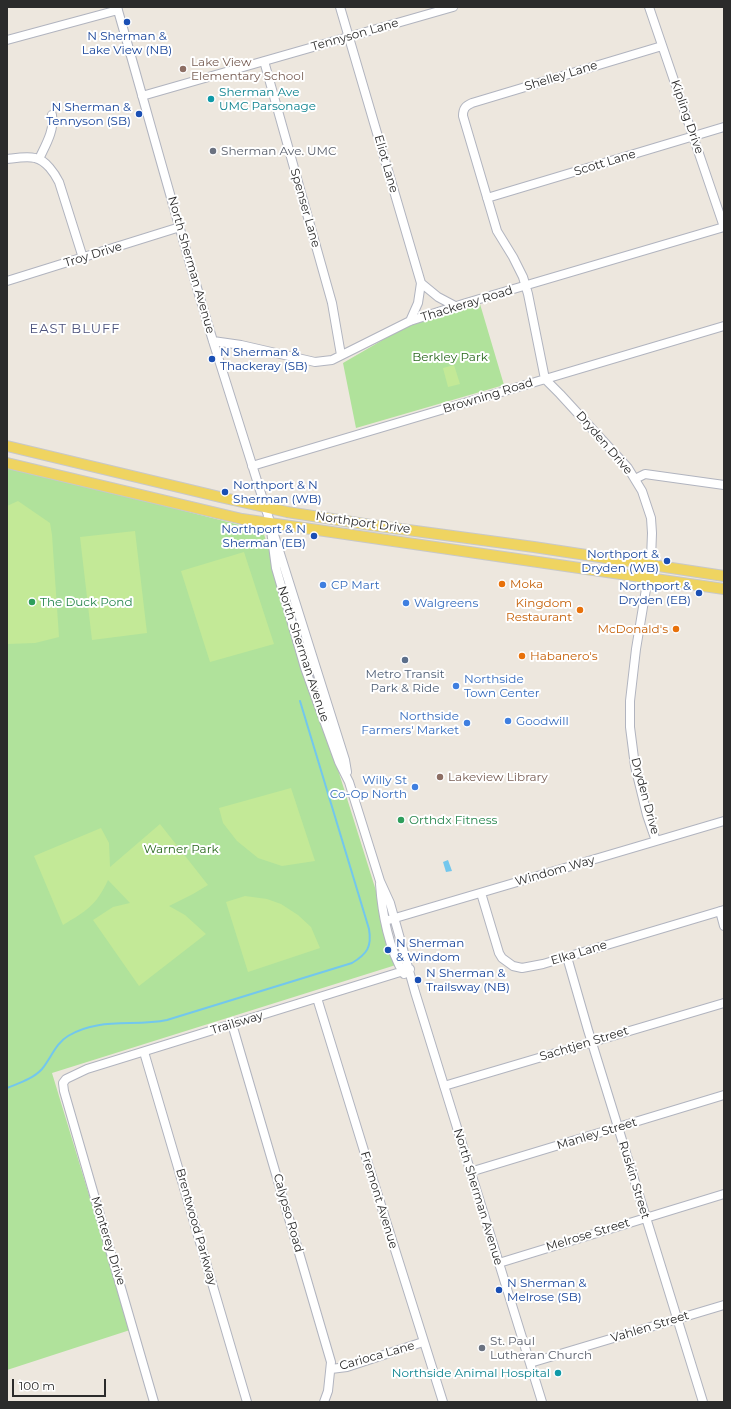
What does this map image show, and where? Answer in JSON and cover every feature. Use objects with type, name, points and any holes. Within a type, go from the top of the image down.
[{"type":"main road","name":"Northport Drive","points":[[7,446],[287,512],[724,576]]},
{"type":"main road","name":"Northport Drive","points":[[7,463],[242,519],[724,590]]},
{"type":"main road","points":[[451,550],[462,543],[477,539]]},
{"type":"street","name":"Eliot Lane","points":[[340,7],[421,284],[418,303],[410,321]]},
{"type":"street","name":"Tennyson Lane","points":[[142,96],[453,7]]},
{"type":"street","name":"Kipling Drive","points":[[649,7],[724,227]]},
{"type":"street","points":[[7,40],[117,8]]},
{"type":"street","name":"North Sherman Avenue","points":[[117,8],[213,341],[316,665],[345,760],[349,782],[380,881],[387,894],[395,918],[406,970],[415,992],[542,1402]]},
{"type":"street","name":"Shelley Lane","points":[[487,198],[464,116],[463,110],[467,105],[662,46]]},
{"type":"street","name":"Spenser Lane","points":[[264,61],[332,303],[341,355]]},
{"type":"street","points":[[39,160],[52,128],[54,121],[52,115]]},
{"type":"street","name":"Scott Lane","points":[[487,198],[724,127]]},
{"type":"street","points":[[7,159],[35,158],[54,173],[59,182],[83,258]]},
{"type":"street","points":[[487,198],[497,232],[513,257],[526,285],[545,379]]},
{"type":"street","name":"Troy Drive","points":[[7,281],[180,227]]},
{"type":"street","name":"Thackeray Road","points":[[213,341],[241,345],[315,362],[327,361],[410,321],[455,306],[724,227]]},
{"type":"street","points":[[421,284],[438,297],[455,306]]},
{"type":"street","name":"Browning Road","points":[[252,466],[724,326]]},
{"type":"street","name":"Dryden Drive","points":[[545,379],[628,468],[642,491],[651,518],[652,533],[650,564],[630,701],[630,727],[634,766],[647,815],[656,841]]},
{"type":"street","points":[[635,479],[645,474],[724,485]]},
{"type":"street","name":"North Sherman Avenue","points":[[270,523],[274,562],[293,631],[312,689],[339,762],[349,782]]},
{"type":"street","name":"Windom Way","points":[[385,921],[724,820]]},
{"type":"street","name":"North Sherman Avenue","points":[[380,881],[385,921],[396,956],[406,970]]},
{"type":"street","name":"Elka Lane","points":[[481,893],[499,953],[506,962],[512,966],[522,968],[543,964],[722,911]]},
{"type":"street","points":[[722,911],[724,926]]},
{"type":"street","name":"Ruskin Street","points":[[567,957],[646,1218],[704,1402]]},
{"type":"street","name":"Trailsway","points":[[65,1079],[87,1069],[406,970]]},
{"type":"street","name":"Fremont Avenue","points":[[318,998],[423,1342],[443,1402]]},
{"type":"street","name":"Sachtjen Street","points":[[444,1086],[724,1003]]},
{"type":"street","name":"Calypso Road","points":[[232,1024],[331,1362],[328,1391],[324,1402]]},
{"type":"street","name":"Brentwood Parkway","points":[[144,1052],[247,1402]]},
{"type":"street","name":"Monterey Drive","points":[[65,1079],[63,1083],[64,1092],[154,1402]]},
{"type":"street","name":"Manley Street","points":[[470,1172],[724,1095]]},
{"type":"street","name":"Melrose Street","points":[[499,1263],[724,1194]]},
{"type":"street","name":"Vahlen Street","points":[[530,1363],[724,1305]]},
{"type":"street","name":"Carioca Lane","points":[[331,1369],[347,1367],[423,1342]]},
{"type":"green space","name":"Berkley Park","points":[[480,304],[504,385],[356,428],[343,363],[405,327]]},
{"type":"green space","points":[[454,365],[460,384],[448,387],[443,368]]},
{"type":"green space","name":"Warner Park","points":[[7,468],[111,492],[263,531],[399,964],[52,1073],[130,1330],[7,1370]]},
{"type":"green space","name":"The Duck Pond","points":[[18,501],[50,523],[59,637],[35,643],[7,644],[7,506]]},
{"type":"green space","points":[[135,531],[147,633],[92,640],[80,537]]},
{"type":"green space","points":[[244,552],[274,644],[210,662],[181,571]]},
{"type":"green space","points":[[291,788],[315,861],[282,866],[258,858],[237,841],[223,823],[219,808]]},
{"type":"green space","points":[[160,824],[208,885],[169,906],[185,915],[206,934],[139,986],[93,920],[113,907],[130,903],[108,880],[104,889],[90,907],[63,925],[34,856],[101,828],[109,843],[110,867]]},
{"type":"green space","points":[[245,896],[267,899],[281,904],[298,915],[311,927],[320,948],[248,972],[226,902]]},
{"type":"water","points":[[448,860],[452,871],[446,872],[443,862]]},
{"type":"waterway","points":[[7,1088],[26,1080],[42,1069],[60,1043],[68,1036],[80,1030],[104,1024],[142,1023],[167,1020],[352,963],[365,953],[370,941],[369,929],[300,701]]},
{"type":"place","name":"N Sherman & Lake View (NB)","points":[[127,22]]},
{"type":"place","name":"Lake View Elementary School","points":[[183,69]]},
{"type":"place","name":"Sherman Ave UMC Parsonage","points":[[211,99]]},
{"type":"place","name":"N Sherman & Tennyson (SB)","points":[[139,114]]},
{"type":"place","name":"Sherman Ave. UMC","points":[[213,151]]},
{"type":"place","name":"N Sherman & Thackeray (SB)","points":[[212,359]]},
{"type":"place","name":"Northport & N Sherman (WB)","points":[[225,492]]},
{"type":"place","name":"Northport & N Sherman (EB)","points":[[314,536]]},
{"type":"place","name":"Northport & Dryden (WB)","points":[[667,561]]},
{"type":"place","name":"Moka","points":[[502,584]]},
{"type":"place","name":"CP Mart","points":[[323,585]]},
{"type":"place","name":"Northport & Dryden (EB)","points":[[699,593]]},
{"type":"place","name":"The Duck Pond","points":[[32,602]]},
{"type":"place","name":"Walgreens","points":[[406,603]]},
{"type":"place","name":"Kingdom Restaurant","points":[[580,610]]},
{"type":"place","name":"McDonald's","points":[[676,629]]},
{"type":"place","name":"Habanero's","points":[[522,656]]},
{"type":"place","name":"Metro Transit Park & Ride","points":[[405,660]]},
{"type":"place","name":"Northside Town Center","points":[[456,686]]},
{"type":"place","name":"Goodwill","points":[[508,721]]},
{"type":"place","name":"Northside Farmers' Market","points":[[467,723]]},
{"type":"place","name":"Lakeview Library","points":[[440,777]]},
{"type":"place","name":"Willy St Co-Op North","points":[[415,787]]},
{"type":"place","name":"Orthdx Fitness","points":[[401,820]]},
{"type":"place","name":"N Sherman & Windom","points":[[388,950]]},
{"type":"place","name":"N Sherman & Trailsway (NB)","points":[[418,980]]},
{"type":"place","name":"N Sherman & Melrose (SB)","points":[[499,1290]]},
{"type":"place","name":"St. Paul Lutheran Church","points":[[482,1348]]},
{"type":"place","name":"Northside Animal Hospital","points":[[558,1373]]},
{"type":"district","name":"EAST BLUFF","points":[[75,329]]}]
